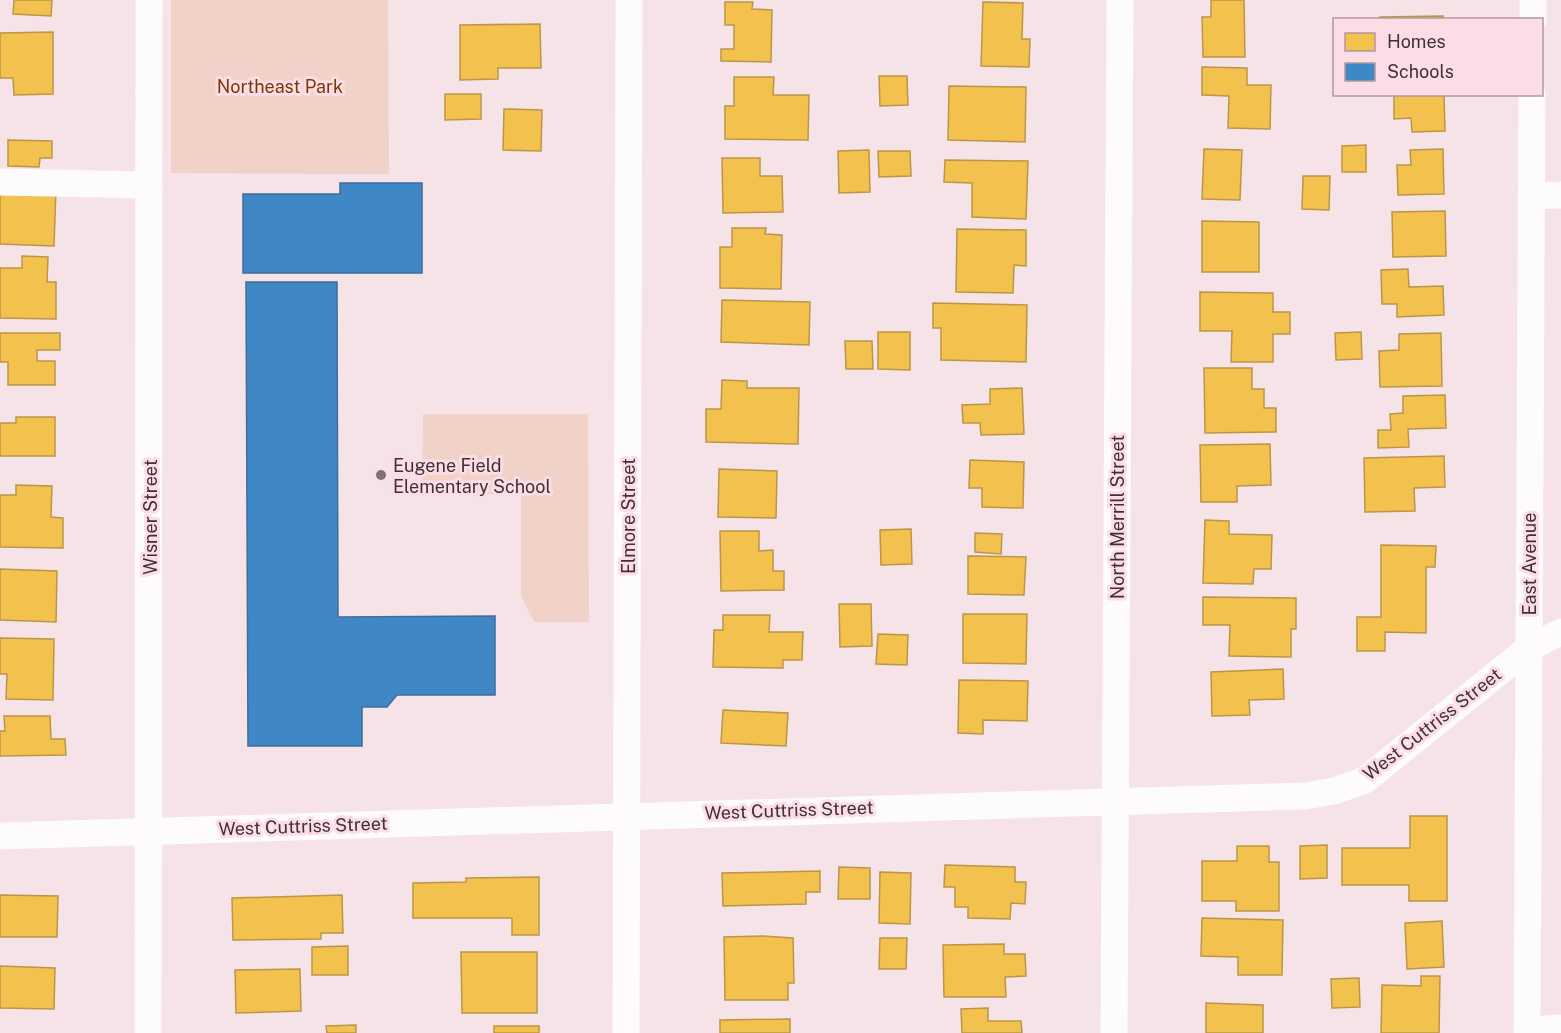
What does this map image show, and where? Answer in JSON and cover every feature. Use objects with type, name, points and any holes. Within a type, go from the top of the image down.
[{"type":"street","name":"Wisner Street","points":[[148,1033],[150,831],[149,0]]},
{"type":"street","name":"Elmore Street","points":[[626,1033],[629,0]]},
{"type":"street","name":"North Merrill Street","points":[[1114,1033],[1120,0]]},
{"type":"street","points":[[1533,0],[1533,18]]},
{"type":"street","name":"East Avenue","points":[[1527,1031],[1532,96]]},
{"type":"street","points":[[0,182],[149,185]]},
{"type":"street","points":[[1531,196],[1561,195]]},
{"type":"street","name":"West Cuttriss Street","points":[[0,836],[1305,796],[1365,780],[1529,648],[1561,632]]},
{"type":"street","points":[[1527,1031],[1561,1028]]},
{"type":"green space","name":"Northeast Park","points":[[171,0],[388,0],[389,174],[171,173]]},
{"type":"green space","points":[[423,414],[588,414],[589,622],[534,622],[521,596],[521,494],[422,494]]},
{"type":"building: Homes","points":[[14,0],[52,0],[51,16],[13,14]]},
{"type":"building: Homes","points":[[1211,0],[1244,0],[1245,57],[1203,57],[1202,17],[1211,17]]},
{"type":"building: Homes","points":[[725,2],[753,2],[752,9],[772,10],[771,62],[721,61],[721,49],[734,49],[734,25],[725,25]]},
{"type":"building: Homes","points":[[983,2],[1023,3],[1022,39],[1030,39],[1029,67],[981,66]]},
{"type":"building: Homes","points":[[1443,16],[1443,18],[1380,18]]},
{"type":"building: Homes","points":[[540,24],[541,68],[498,68],[498,79],[460,80],[460,25]]},
{"type":"building: Homes","points":[[53,32],[53,94],[14,95],[13,78],[0,78],[0,33]]},
{"type":"building: Homes","points":[[1202,67],[1247,68],[1247,85],[1271,85],[1270,129],[1228,128],[1229,96],[1202,95]]},
{"type":"building: Homes","points":[[879,76],[907,76],[908,105],[880,106]]},
{"type":"building: Homes","points":[[734,77],[774,77],[773,95],[809,95],[808,140],[725,139],[725,106],[734,106]]},
{"type":"building: Homes","points":[[949,86],[1026,87],[1025,142],[948,140]]},
{"type":"building: Homes","points":[[445,94],[481,94],[481,119],[445,120]]},
{"type":"building: Homes","points":[[1394,96],[1444,96],[1445,131],[1412,132],[1411,118],[1394,119]]},
{"type":"building: Homes","points":[[504,109],[542,110],[541,151],[503,150]]},
{"type":"building: Homes","points":[[8,140],[52,141],[52,158],[40,158],[39,167],[8,166]]},
{"type":"building: Homes","points":[[1366,145],[1366,172],[1342,172],[1342,146]]},
{"type":"building: Homes","points":[[1204,149],[1242,150],[1240,200],[1202,199]]},
{"type":"building: Homes","points":[[1443,149],[1444,194],[1398,195],[1397,165],[1411,165],[1410,150]]},
{"type":"building: Homes","points":[[869,150],[870,192],[839,193],[838,151]]},
{"type":"building: Homes","points":[[878,151],[910,151],[911,176],[879,177]]},
{"type":"building: Homes","points":[[722,158],[760,158],[760,176],[782,176],[783,212],[723,213]]},
{"type":"building: Homes","points":[[945,160],[1028,161],[1026,219],[972,217],[972,183],[944,182]]},
{"type":"building: Homes","points":[[1303,176],[1330,176],[1329,210],[1302,209]]},
{"type":"building: Homes","points":[[0,188],[56,189],[54,246],[0,244]]},
{"type":"building: Homes","points":[[1445,211],[1446,256],[1393,257],[1392,212]]},
{"type":"building: Homes","points":[[1202,221],[1259,222],[1259,272],[1202,272]]},
{"type":"building: Homes","points":[[732,228],[766,228],[765,234],[782,235],[781,289],[720,288],[720,247],[732,247]]},
{"type":"building: Homes","points":[[957,229],[1026,230],[1026,266],[1014,265],[1013,293],[956,292]]},
{"type":"building: Homes","points":[[22,256],[48,257],[47,282],[56,282],[56,319],[0,318],[0,268],[22,268]]},
{"type":"building: Homes","points":[[1408,269],[1409,287],[1443,286],[1444,315],[1397,317],[1397,304],[1382,304],[1381,270]]},
{"type":"building: Homes","points":[[1200,292],[1273,293],[1273,312],[1290,312],[1290,334],[1273,334],[1273,362],[1231,362],[1232,331],[1200,331]]},
{"type":"building: Homes","points":[[722,300],[810,302],[809,345],[721,342]]},
{"type":"building: Homes","points":[[933,303],[1027,305],[1026,362],[941,360],[941,328],[933,328]]},
{"type":"building: Homes","points":[[878,332],[910,332],[910,370],[878,369]]},
{"type":"building: Homes","points":[[1361,332],[1362,359],[1336,360],[1335,333]]},
{"type":"building: Homes","points":[[0,333],[60,333],[60,350],[37,350],[37,361],[55,361],[55,385],[8,385],[8,362],[0,362]]},
{"type":"building: Homes","points":[[1441,333],[1442,386],[1380,387],[1379,351],[1399,350],[1399,334]]},
{"type":"building: Homes","points":[[845,341],[872,341],[873,369],[846,369]]},
{"type":"building: Homes","points":[[1204,368],[1252,368],[1252,389],[1264,389],[1264,408],[1276,408],[1276,432],[1205,433]]},
{"type":"building: Homes","points":[[722,380],[747,381],[747,388],[799,388],[798,444],[706,442],[706,409],[721,409]]},
{"type":"building: Homes","points":[[1022,388],[1024,434],[981,435],[980,423],[963,423],[962,405],[990,404],[990,389]]},
{"type":"building: Homes","points":[[1445,395],[1446,428],[1408,429],[1409,447],[1378,448],[1378,430],[1391,430],[1390,414],[1403,413],[1403,396]]},
{"type":"building: Homes","points":[[16,417],[55,417],[55,456],[0,456],[0,423],[16,423]]},
{"type":"building: Homes","points":[[1270,444],[1271,485],[1237,486],[1237,502],[1201,502],[1200,445]]},
{"type":"building: Homes","points":[[1444,456],[1445,487],[1414,488],[1415,511],[1365,512],[1364,458]]},
{"type":"building: Homes","points":[[970,460],[1024,462],[1023,508],[982,507],[982,488],[969,488]]},
{"type":"building: Homes","points":[[719,469],[777,471],[776,518],[718,517]]},
{"type":"building: Homes","points":[[16,485],[52,486],[51,517],[63,518],[63,548],[0,547],[0,495],[16,495]]},
{"type":"building: Homes","points":[[1205,520],[1229,521],[1229,534],[1272,535],[1271,569],[1254,569],[1253,584],[1203,583]]},
{"type":"building: Homes","points":[[911,529],[912,564],[881,565],[880,530]]},
{"type":"building: Homes","points":[[720,531],[759,531],[759,551],[773,550],[773,571],[784,571],[784,590],[721,591]]},
{"type":"building: Homes","points":[[975,533],[1002,534],[1001,554],[975,552]]},
{"type":"building: Homes","points":[[1381,545],[1436,546],[1435,567],[1426,567],[1426,633],[1385,632],[1385,651],[1357,651],[1357,617],[1381,617]]},
{"type":"building: Homes","points":[[968,556],[1026,557],[1024,595],[968,594]]},
{"type":"building: Homes","points":[[0,569],[57,571],[56,622],[0,620]]},
{"type":"building: Homes","points":[[1203,597],[1296,598],[1296,629],[1291,629],[1291,657],[1229,656],[1230,625],[1203,625]]},
{"type":"building: Homes","points":[[839,604],[871,604],[872,646],[840,647]]},
{"type":"building: Homes","points":[[963,614],[1027,614],[1026,664],[963,663]]},
{"type":"building: Homes","points":[[723,615],[770,615],[769,632],[803,632],[802,660],[783,660],[783,668],[713,667],[714,630],[723,630]]},
{"type":"building: Homes","points":[[878,634],[908,635],[907,665],[876,664]]},
{"type":"building: Homes","points":[[0,638],[54,639],[53,700],[6,699],[7,674],[0,674]]},
{"type":"building: Homes","points":[[1283,669],[1284,699],[1249,700],[1250,715],[1212,716],[1211,672]]},
{"type":"building: Homes","points":[[959,680],[1028,681],[1027,721],[983,720],[983,734],[958,733]]},
{"type":"building: Homes","points":[[723,710],[788,713],[786,746],[721,743]]},
{"type":"building: Homes","points":[[4,716],[50,716],[51,739],[65,739],[66,755],[0,756],[0,731],[5,731]]},
{"type":"building: Homes","points":[[1410,816],[1447,816],[1447,901],[1409,901],[1409,885],[1342,885],[1342,848],[1410,848]]},
{"type":"building: Homes","points":[[1327,845],[1327,878],[1300,879],[1300,846]]},
{"type":"building: Homes","points":[[1237,846],[1269,846],[1269,862],[1279,862],[1279,911],[1236,911],[1236,901],[1202,901],[1202,861],[1237,861]]},
{"type":"building: Homes","points":[[945,865],[1015,867],[1015,882],[1026,882],[1025,904],[1011,903],[1010,919],[968,918],[968,907],[955,907],[955,887],[944,887]]},
{"type":"building: Homes","points":[[839,867],[870,868],[870,899],[838,899]]},
{"type":"building: Homes","points":[[820,871],[820,892],[806,892],[806,904],[723,906],[722,873]]},
{"type":"building: Homes","points":[[880,872],[911,873],[910,924],[879,923]]},
{"type":"building: Homes","points":[[539,877],[539,935],[512,935],[512,918],[413,918],[413,883],[466,882],[466,878]]},
{"type":"building: Homes","points":[[0,895],[58,896],[57,937],[0,937]]},
{"type":"building: Homes","points":[[342,895],[343,933],[321,933],[321,939],[233,940],[232,898]]},
{"type":"building: Homes","points":[[1202,918],[1283,920],[1282,975],[1238,975],[1238,957],[1201,956]]},
{"type":"building: Homes","points":[[1442,921],[1444,967],[1407,969],[1405,923]]},
{"type":"building: Homes","points":[[724,937],[793,938],[794,983],[788,983],[788,1000],[725,1000]]},
{"type":"building: Homes","points":[[880,938],[907,938],[906,969],[879,969]]},
{"type":"building: Homes","points":[[1004,944],[1004,954],[1025,954],[1026,976],[1005,977],[1006,997],[944,997],[943,945]]},
{"type":"building: Homes","points":[[348,946],[348,975],[312,975],[312,947]]},
{"type":"building: Homes","points":[[461,952],[537,952],[537,1013],[462,1013]]},
{"type":"building: Homes","points":[[0,966],[55,968],[54,1009],[0,1008]]},
{"type":"building: Homes","points":[[300,969],[301,1011],[236,1013],[235,970]]},
{"type":"building: Homes","points":[[1421,976],[1440,976],[1439,1033],[1381,1033],[1382,985],[1421,986]]},
{"type":"building: Homes","points":[[1359,978],[1360,1007],[1332,1008],[1331,979]]},
{"type":"building: Homes","points":[[1206,1003],[1263,1005],[1263,1033],[1206,1033]]},
{"type":"building: Homes","points":[[988,1008],[988,1021],[1021,1021],[1022,1033],[962,1033],[961,1009]]},
{"type":"building: Homes","points":[[790,1019],[790,1033],[720,1033],[720,1020]]},
{"type":"building: Homes","points":[[356,1025],[356,1033],[327,1033],[326,1026]]},
{"type":"building: Homes","points":[[494,1026],[539,1026],[539,1033],[494,1033]]},
{"type":"building: Schools","points":[[340,183],[422,183],[422,273],[243,273],[243,194],[340,194]]},
{"type":"building: Schools","points":[[246,282],[337,282],[338,617],[495,616],[495,695],[397,695],[387,707],[362,707],[362,746],[248,746]]},
{"type":"place","name":"Eugene Field Elementary School","points":[[381,475]]}]
